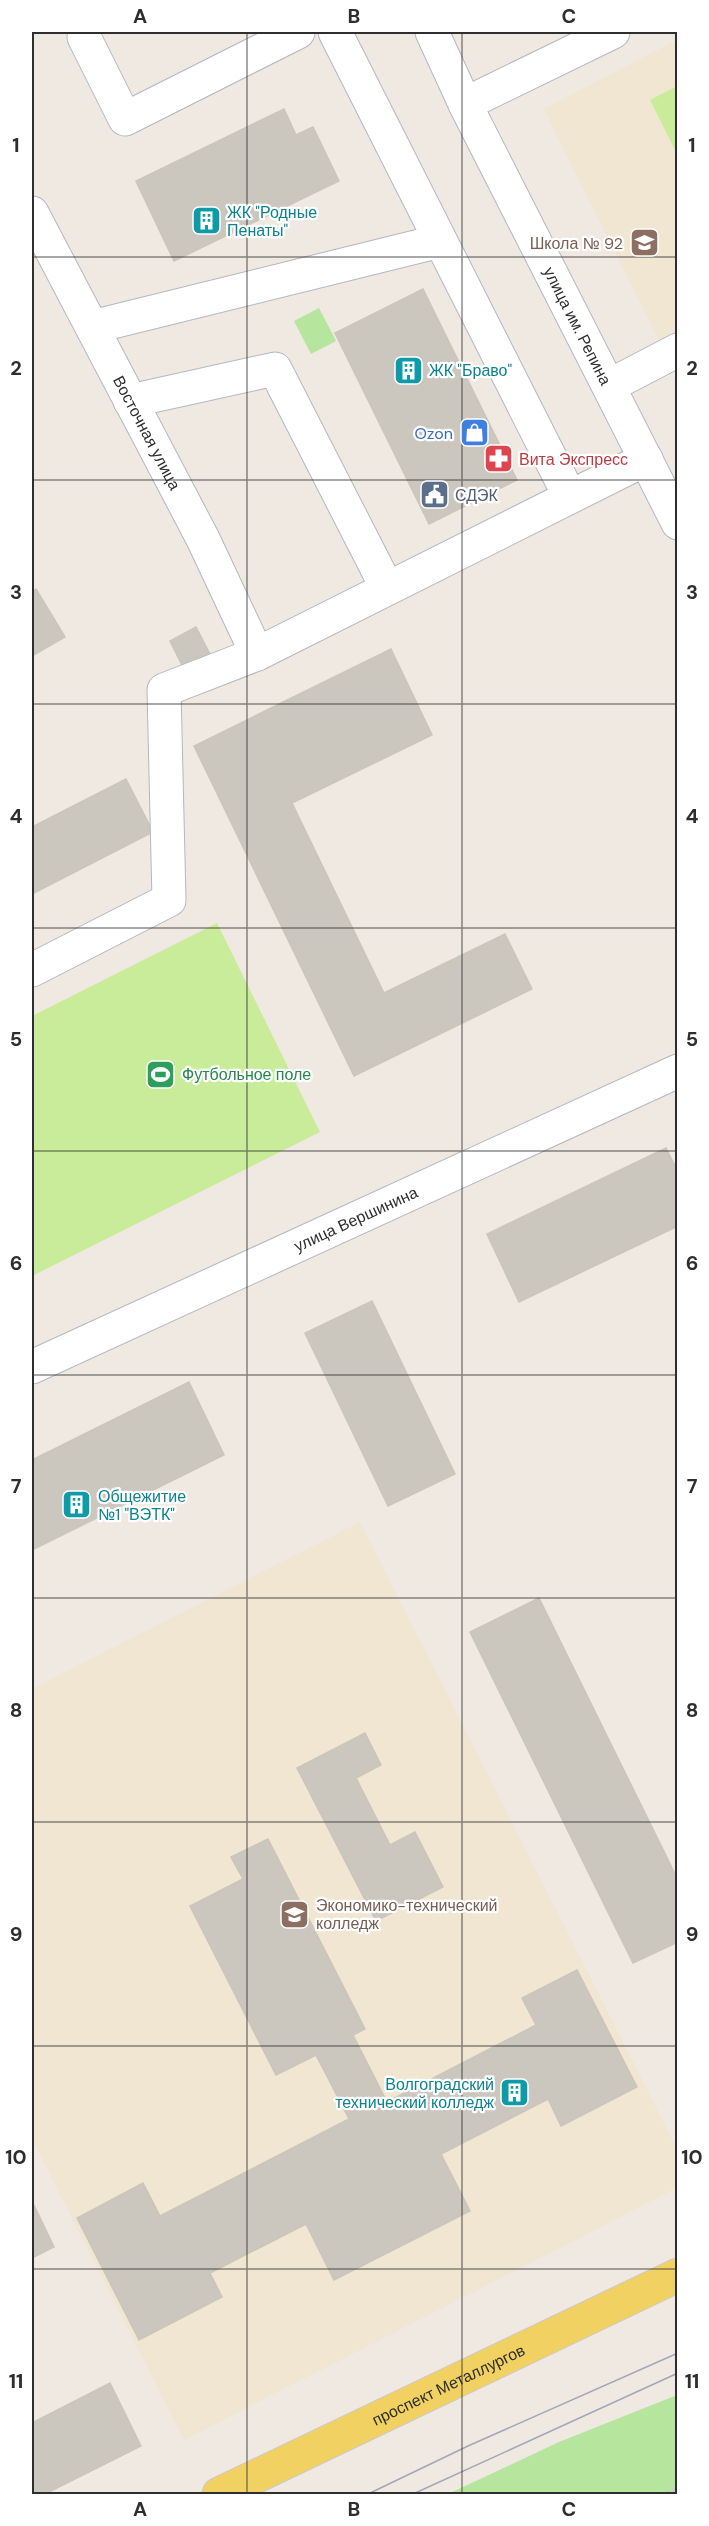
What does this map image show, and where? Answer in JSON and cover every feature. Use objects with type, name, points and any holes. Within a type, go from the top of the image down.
[{"type":"main road","name":"проспект Металлургов","points":[[219,2494],[678,2275]]},
{"type":"street","points":[[87,33],[125,119],[298,32]]},
{"type":"street","points":[[335,32],[570,497]]},
{"type":"street","name":"улица им. Репина","points":[[432,32],[465,104],[678,523]]},
{"type":"street","points":[[465,104],[613,32]]},
{"type":"street","name":"Восточная улица","points":[[32,213],[203,539],[257,654]]},
{"type":"street","points":[[92,327],[440,241]]},
{"type":"street","points":[[609,386],[678,350]]},
{"type":"street","points":[[130,401],[275,369],[387,588]]},
{"type":"street","points":[[32,970],[169,900],[164,690],[257,654],[646,459]]},
{"type":"street","name":"улица Вершинина","points":[[32,1367],[678,1071]]},
{"type":"path","points":[[666,2494],[678,2489]]},
{"type":"shaded area","name":"Школа № 92","points":[[677,40],[677,376],[544,109]]},
{"type":"shaded area","name":"Экономико-технический колледж","points":[[360,1522],[677,2149],[677,2188],[184,2440],[32,2139],[32,1689]]},
{"type":"green space","points":[[677,86],[677,154],[650,100]]},
{"type":"green space","points":[[319,308],[336,341],[311,354],[294,321]]},
{"type":"green space","name":"Футбольное поле","points":[[217,923],[320,1132],[32,1276],[32,1016]]},
{"type":"green space","points":[[677,2395],[677,2494],[448,2494],[559,2442]]},
{"type":"building","name":"ЖК \"Родные Пенаты\"","points":[[284,109],[296,135],[313,127],[339,181],[174,261],[136,181]]},
{"type":"building","name":"ЖК \"Браво\"","points":[[423,289],[517,480],[429,524],[335,333]]},
{"type":"building","points":[[36,589],[65,637],[32,656],[32,592]]},
{"type":"building","points":[[196,627],[211,656],[184,669],[170,641]]},
{"type":"building","points":[[391,649],[432,735],[292,803],[384,993],[505,934],[532,989],[354,1076],[194,746]]},
{"type":"building","points":[[126,779],[153,832],[32,894],[32,827]]},
{"type":"building","points":[[666,1148],[678,1172],[678,1226],[519,1302],[487,1234]]},
{"type":"building","points":[[372,1301],[455,1474],[388,1506],[305,1333]]},
{"type":"building","name":"Общежитие №1 \"ВЭТК\"","points":[[189,1382],[224,1455],[32,1550],[32,1460]]},
{"type":"building","points":[[539,1598],[678,1880],[678,1942],[633,1963],[470,1632]]},
{"type":"building","points":[[365,1733],[381,1765],[356,1778],[390,1845],[415,1832],[443,1887],[376,1921],[297,1768]]},
{"type":"building","name":"Волгоградский технический колледж","points":[[268,1839],[365,2029],[353,2035],[387,2102],[536,2025],[522,1998],[577,1970],[637,2087],[561,2126],[548,2099],[441,2154],[470,2211],[334,2280],[306,2224],[210,2273],[222,2297],[139,2340],[77,2218],[143,2183],[160,2216],[349,2119],[316,2055],[276,2075],[190,1906],[243,1879],[231,1857]]},
{"type":"building","points":[[32,2201],[54,2247],[32,2258]]},
{"type":"building","points":[[110,2383],[141,2446],[45,2494],[32,2494],[32,2423]]},
{"type":"tram line","points":[[368,2494],[468,2446],[678,2353]]},
{"type":"tram line","points":[[413,2494],[678,2373]]},
{"type":"place","name":"ЖК \"Родные Пенаты\"","points":[[206,221]]},
{"type":"place","name":"Школа № 92","points":[[644,243]]},
{"type":"place","name":"ЖК \"Браво\"","points":[[408,370]]},
{"type":"place","name":"Ozon","points":[[474,433]]},
{"type":"place","name":"Вита Экспресс","points":[[498,459]]},
{"type":"place","name":"СДЭК","points":[[434,495]]},
{"type":"place","name":"Футбольное поле","points":[[161,1074]]},
{"type":"place","name":"Общежитие №1 \"ВЭТК\"","points":[[77,1505]]},
{"type":"place","name":"Экономико-технический колледж","points":[[295,1914]]},
{"type":"place","name":"Волгоградский технический колледж","points":[[515,2093]]}]
